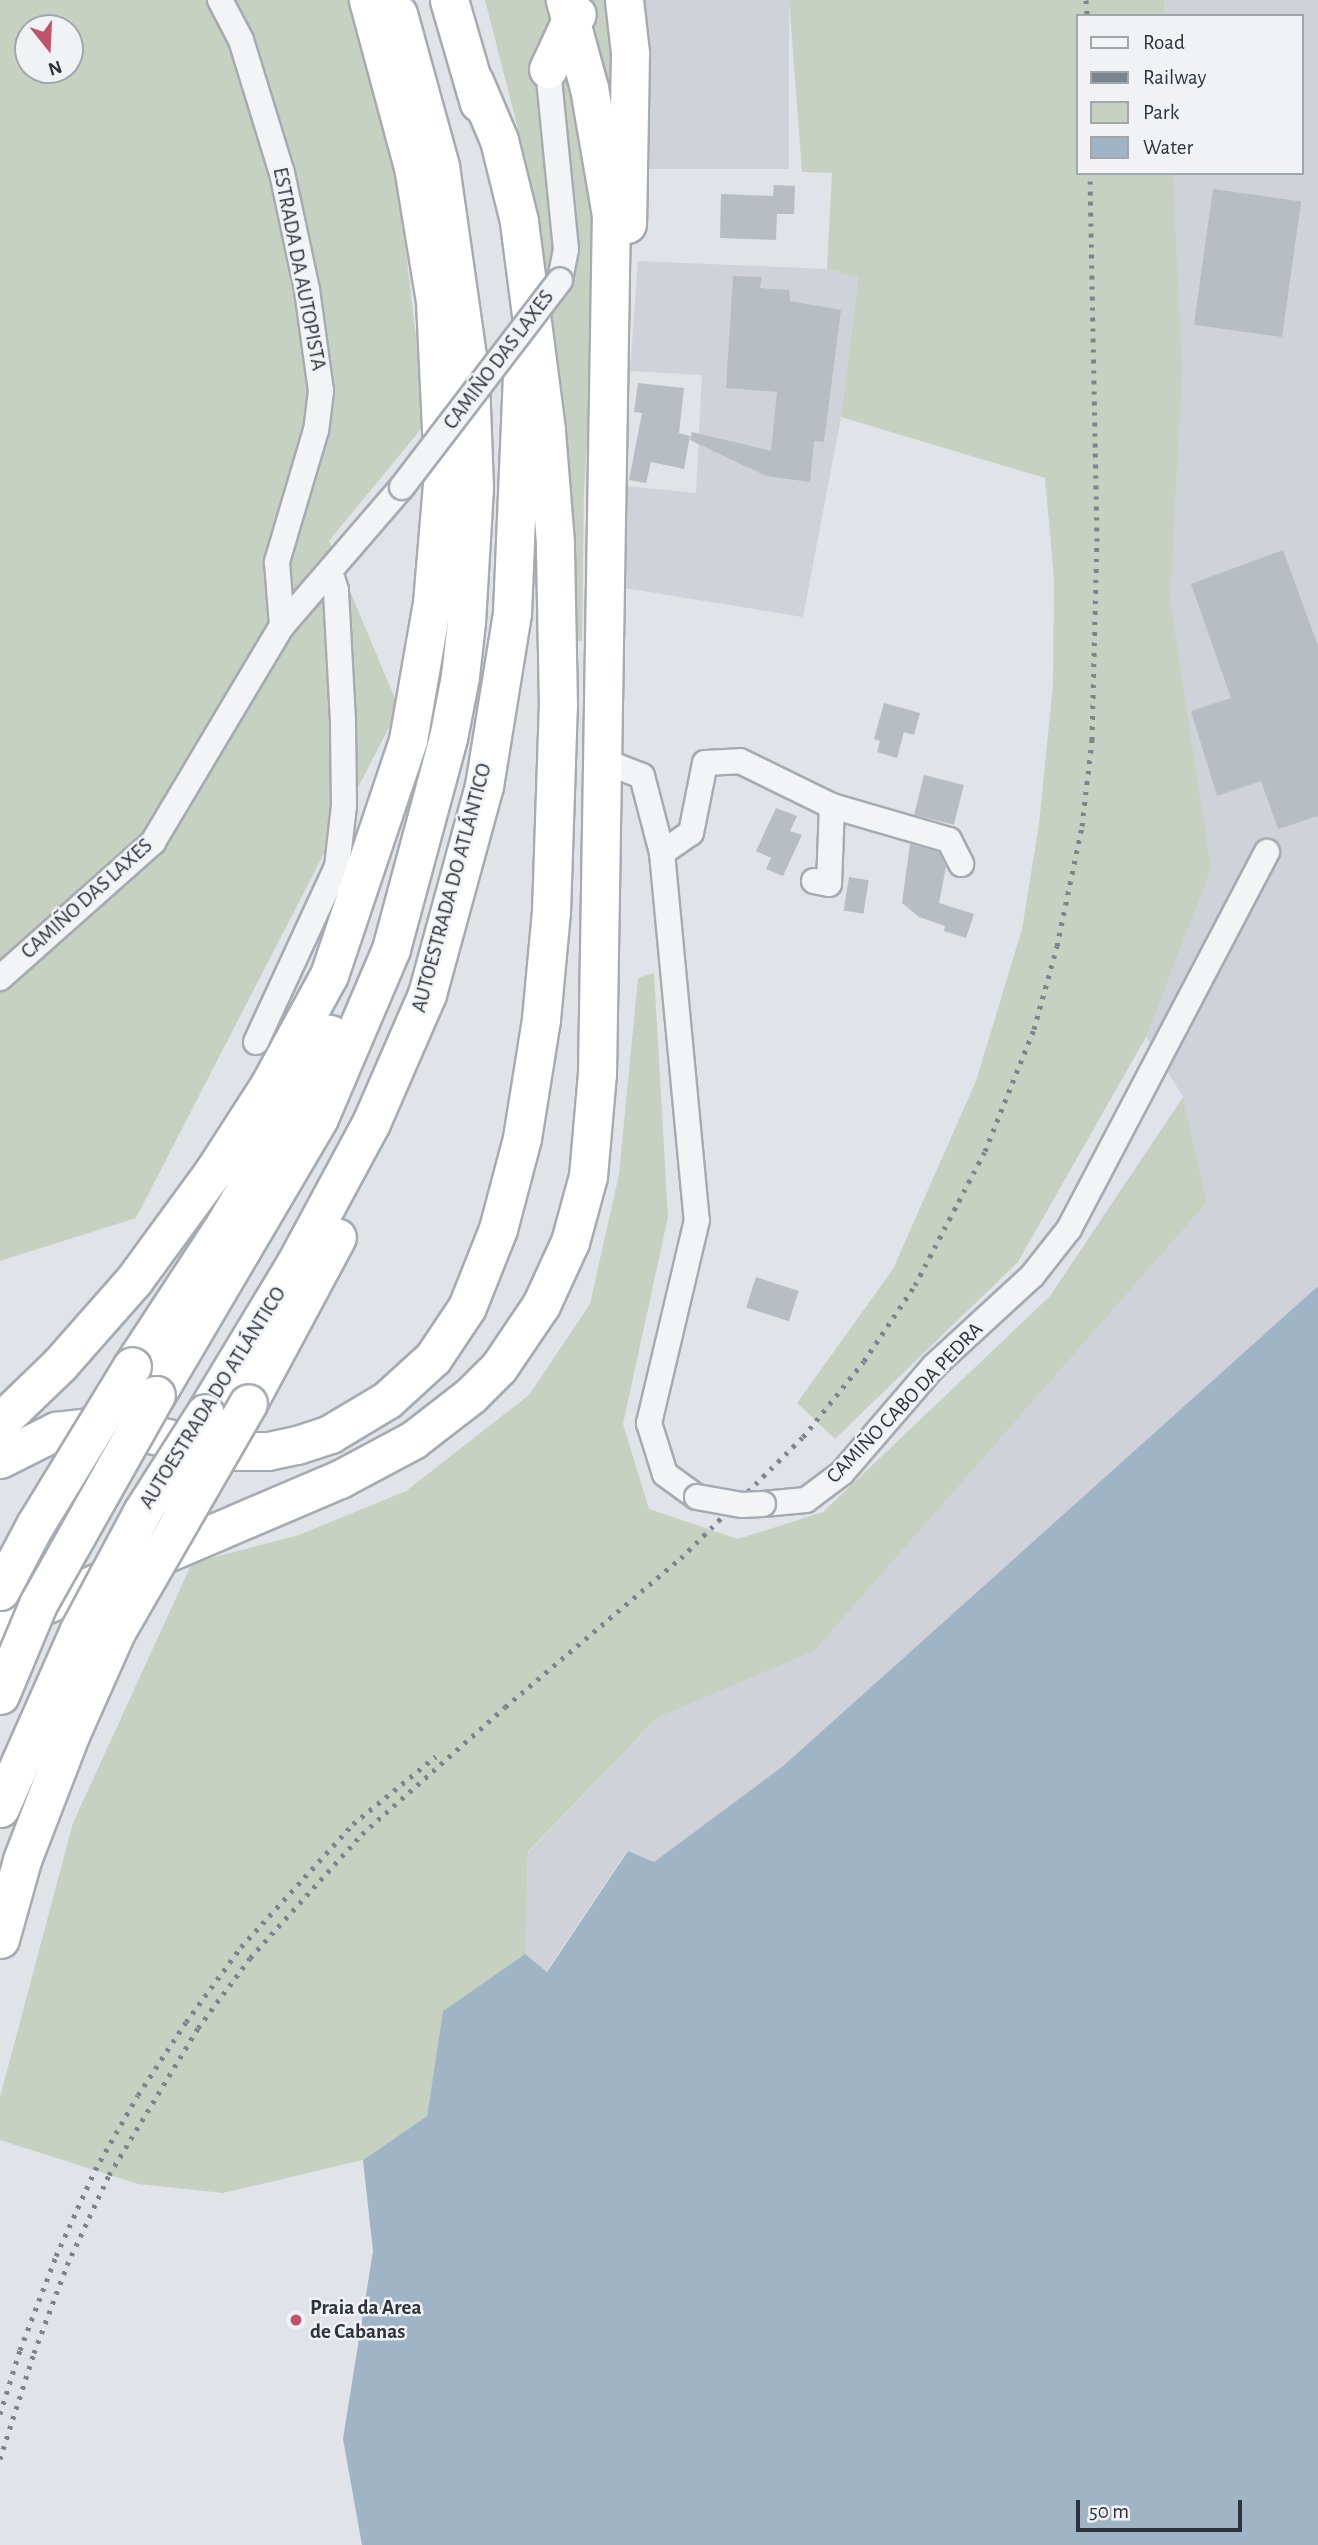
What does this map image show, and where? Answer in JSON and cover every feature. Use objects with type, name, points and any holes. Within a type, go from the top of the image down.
[{"type":"highway","points":[[0,1422],[60,1364],[134,1280],[213,1172],[269,1085],[329,975],[408,740],[432,603],[443,471],[435,301],[413,167],[368,0]]},
{"type":"highway","name":"AUTOESTRADA DO ATLÁNTICO","points":[[0,1695],[38,1604],[156,1395],[319,1118],[391,949],[448,738],[460,676],[466,622],[474,488],[466,335],[440,166],[394,0]]},
{"type":"highway","name":"AUTOESTRADA DO ATLÁNTICO","points":[[0,1808],[79,1630],[142,1512],[295,1264],[371,1123],[427,994],[484,786],[512,613],[522,360],[505,212],[474,81],[449,0]]},
{"type":"highway","points":[[609,470],[631,168],[630,52],[625,0]]},
{"type":"highway","points":[[0,1624],[379,1460],[441,1420],[471,1395],[516,1345],[559,1270],[589,1176],[597,1074],[601,760],[609,470],[611,215],[589,88],[569,5]]},
{"type":"highway","points":[[548,69],[545,34],[569,5]]},
{"type":"highway","points":[[0,1459],[56,1431],[109,1425],[226,1451],[268,1451],[297,1446],[330,1434],[387,1400],[433,1358],[467,1307],[498,1229],[522,1138],[541,1019],[551,912],[558,706],[555,557],[546,430],[519,221],[499,140],[474,81]]},
{"type":"highway","points":[[0,1591],[35,1525],[132,1366],[225,1224],[285,1122],[328,1040],[378,925],[420,794],[439,704],[455,561],[474,488]]},
{"type":"highway","points":[[0,1939],[22,1860],[71,1732],[117,1632],[324,1264],[378,1152],[416,1064],[466,924],[496,818],[514,720],[512,613]]},
{"type":"street","name":"ESTRADA DA AUTOPISTA","points":[[220,0],[241,40],[282,173],[307,290],[321,391],[316,430],[276,562],[282,626]]},
{"type":"street","name":"CAMIÑO DAS LAXES","points":[[0,978],[153,842],[282,626],[402,487],[560,280],[566,249],[548,69]]},
{"type":"street","points":[[256,1042],[337,867],[344,806],[343,721],[336,590],[330,571]]},
{"type":"street","name":"CAMIÑO CABO DA PEDRA","points":[[601,760],[642,776],[662,853],[697,1220],[649,1423],[665,1474],[697,1497],[742,1505],[806,1500],[842,1473],[934,1366],[1032,1276],[1069,1229],[1267,852]]},
{"type":"street","points":[[662,853],[691,833],[705,763],[740,761],[832,806],[949,840],[961,864]]},
{"type":"street","points":[[814,881],[829,884],[832,806]]},
{"type":"shaded area","points":[[639,0],[789,0],[789,169],[639,169]]},
{"type":"shaded area","points":[[1164,0],[1318,0],[1318,1286],[783,1766],[654,1862],[627,1851],[546,1972],[525,1954],[528,1853],[658,1717],[1207,1202],[1183,1097],[1146,1037],[1170,600],[1172,175],[1304,175],[1304,14],[1165,14]]},
{"type":"shaded area","points":[[638,261],[827,269],[858,276],[841,417],[803,617],[619,587],[626,486],[696,493],[702,375],[630,371]]},
{"type":"green space","points":[[0,0],[348,0],[398,183],[426,423],[329,541],[399,708],[136,1218],[0,1261]]},
{"type":"green space","points":[[485,0],[608,0],[620,176],[593,363],[584,490],[582,641],[573,640],[567,479],[544,264],[520,137]]},
{"type":"green space","points":[[789,0],[1164,0],[1165,14],[1076,14],[1076,175],[1173,175],[1182,372],[1170,600],[1211,869],[1146,1037],[1018,1262],[835,1439],[797,1403],[893,1269],[976,1081],[1022,929],[1039,824],[1053,684],[1054,579],[1045,478],[841,417],[858,277],[827,269],[832,173],[802,172]]},
{"type":"green space","points":[[654,973],[668,1217],[623,1424],[649,1509],[738,1539],[823,1512],[1050,1296],[1183,1097],[1207,1202],[814,1651],[658,1717],[528,1852],[525,1954],[443,2011],[427,2116],[363,2160],[223,2193],[138,2184],[0,2140],[0,2097],[73,1823],[192,1563],[299,1535],[406,1491],[529,1395],[590,1304],[619,1174],[638,978]]},
{"type":"water","points":[[1318,1286],[1318,2545],[362,2545],[343,2439],[373,2251],[363,2160],[427,2116],[443,2011],[525,1954],[547,1972],[628,1851],[654,1862],[783,1766]]},
{"type":"building","points":[[774,185],[795,186],[794,214],[777,214],[776,240],[720,238],[721,194],[773,196]]},
{"type":"building","points":[[1213,189],[1301,201],[1282,337],[1194,325]]},
{"type":"building","points":[[733,276],[762,277],[760,288],[789,290],[790,301],[841,310],[824,442],[814,441],[810,482],[766,476],[690,440],[692,432],[771,451],[777,392],[726,388]]},
{"type":"building","points":[[638,383],[684,388],[679,433],[690,436],[684,469],[651,462],[646,483],[629,480],[642,413],[634,412]]},
{"type":"building","points":[[1283,550],[1318,646],[1318,816],[1278,829],[1261,781],[1217,796],[1191,711],[1231,698],[1191,584]]},
{"type":"building","points":[[884,703],[920,713],[914,735],[904,732],[897,758],[877,752],[880,741],[874,739]]},
{"type":"building","points":[[924,775],[964,785],[954,825],[914,815]]},
{"type":"building","points":[[776,808],[797,816],[790,831],[802,835],[783,876],[766,869],[771,858],[756,851]]},
{"type":"building","points":[[910,844],[939,852],[946,867],[939,903],[974,914],[966,938],[944,931],[945,926],[919,917],[902,903]]},
{"type":"building","points":[[849,877],[869,880],[863,914],[844,911]]},
{"type":"building","points":[[756,1277],[799,1291],[789,1321],[746,1307]]},
{"type":"railway","points":[[1086,0],[1087,14]]},
{"type":"railway","points":[[0,2459],[34,2353],[67,2265],[109,2175],[198,2028],[250,1958],[362,1834],[505,1707],[681,1558],[803,1437],[864,1361],[915,1285],[985,1151],[1034,1029],[1057,946],[1082,826],[1092,740],[1097,541],[1090,175]]},
{"type":"railway","points":[[0,2414],[20,2350],[56,2256],[95,2170],[138,2095],[186,2022],[241,1947],[353,1824],[436,1756]]},
{"type":"place","name":"Praia da Area de Cabanas","points":[[296,2320]]}]
